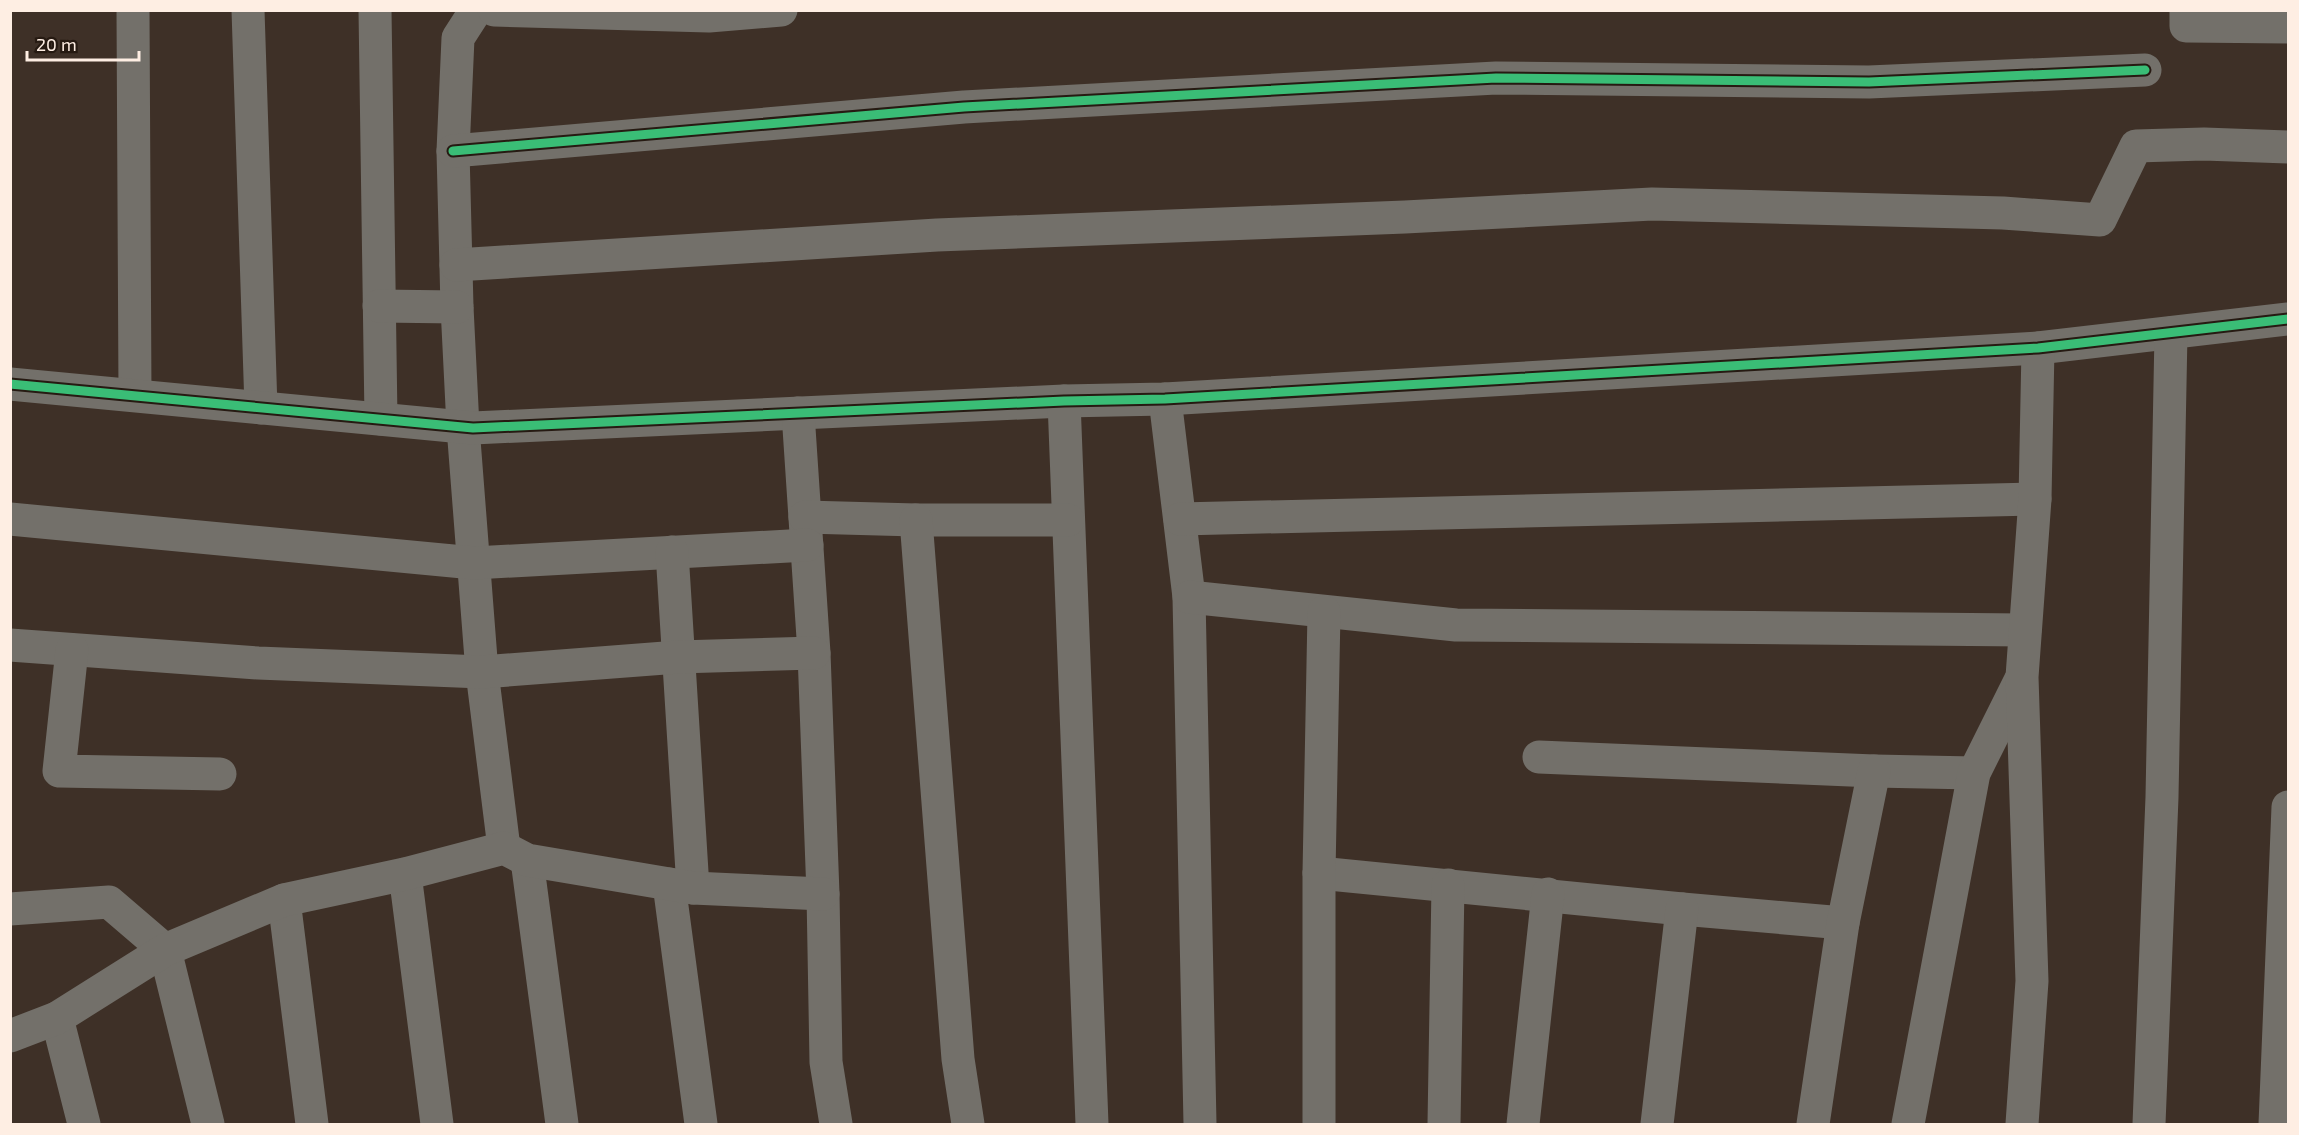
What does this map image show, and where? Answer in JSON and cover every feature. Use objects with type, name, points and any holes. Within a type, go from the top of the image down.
[{"type":"street","points":[[133,10],[135,395]]},
{"type":"street","points":[[248,10],[261,408]]},
{"type":"street","points":[[375,10],[381,419]]},
{"type":"street","points":[[476,10],[458,38],[453,151],[463,427],[482,672],[562,1125]]},
{"type":"street","points":[[494,10],[709,16],[781,10]]},
{"type":"street","points":[[2186,10],[2186,26],[2289,27]]},
{"type":"street","points":[[453,151],[964,107],[1496,78],[1869,82],[2145,70]]},
{"type":"street","points":[[456,265],[937,235],[1405,217],[1652,204],[2003,213],[2100,220],[2136,146],[2204,144],[2289,147]]},
{"type":"street","points":[[379,306],[457,307]]},
{"type":"street","points":[[10,384],[463,427],[1064,401],[1165,399],[2038,348],[2289,319]]},
{"type":"street","points":[[2149,1125],[2162,797],[2171,333]]},
{"type":"street","points":[[2022,1125],[2032,981],[2022,677],[2035,499],[2038,348]]},
{"type":"street","points":[[1165,399],[1189,597],[1200,1125]]},
{"type":"street","points":[[1064,401],[1092,1125]]},
{"type":"street","points":[[798,413],[814,653],[823,894],[826,1062],[836,1125]]},
{"type":"street","points":[[1180,519],[2035,499]]},
{"type":"street","points":[[10,519],[474,563],[672,552],[806,531],[916,520],[1068,520]]},
{"type":"street","points":[[916,520],[958,1059],[968,1125]]},
{"type":"street","points":[[672,552],[678,657],[681,886],[701,1125]]},
{"type":"street","points":[[1189,597],[1456,625],[2025,630]]},
{"type":"street","points":[[1319,1125],[1318,873],[1324,612]]},
{"type":"street","points":[[10,645],[258,663],[482,672],[678,657],[814,653]]},
{"type":"street","points":[[72,650],[58,771],[220,774]]},
{"type":"street","points":[[1908,1125],[1974,773],[2022,677]]},
{"type":"street","points":[[1539,757],[1974,773]]},
{"type":"street","points":[[1813,1125],[1843,923],[1874,771]]},
{"type":"street","points":[[2275,1125],[2289,807]]},
{"type":"street","points":[[10,1036],[57,1018],[165,950],[284,900],[405,874],[515,854],[681,886],[823,894]]},
{"type":"street","points":[[1318,873],[1843,923]]},
{"type":"street","points":[[405,874],[437,1125]]},
{"type":"street","points":[[1444,1125],[1448,885]]},
{"type":"street","points":[[1523,1125],[1548,894]]},
{"type":"street","points":[[284,900],[312,1125]]},
{"type":"street","points":[[10,909],[109,902],[165,950],[208,1125]]},
{"type":"street","points":[[1657,1125],[1682,909]]},
{"type":"street","points":[[57,1018],[84,1125]]},
{"type":"cycle path","points":[[453,151],[964,107],[1496,78],[1869,82],[2145,70]]},
{"type":"cycle path","points":[[10,384],[473,428],[1064,401],[1165,399],[2038,348],[2288,319]]}]
